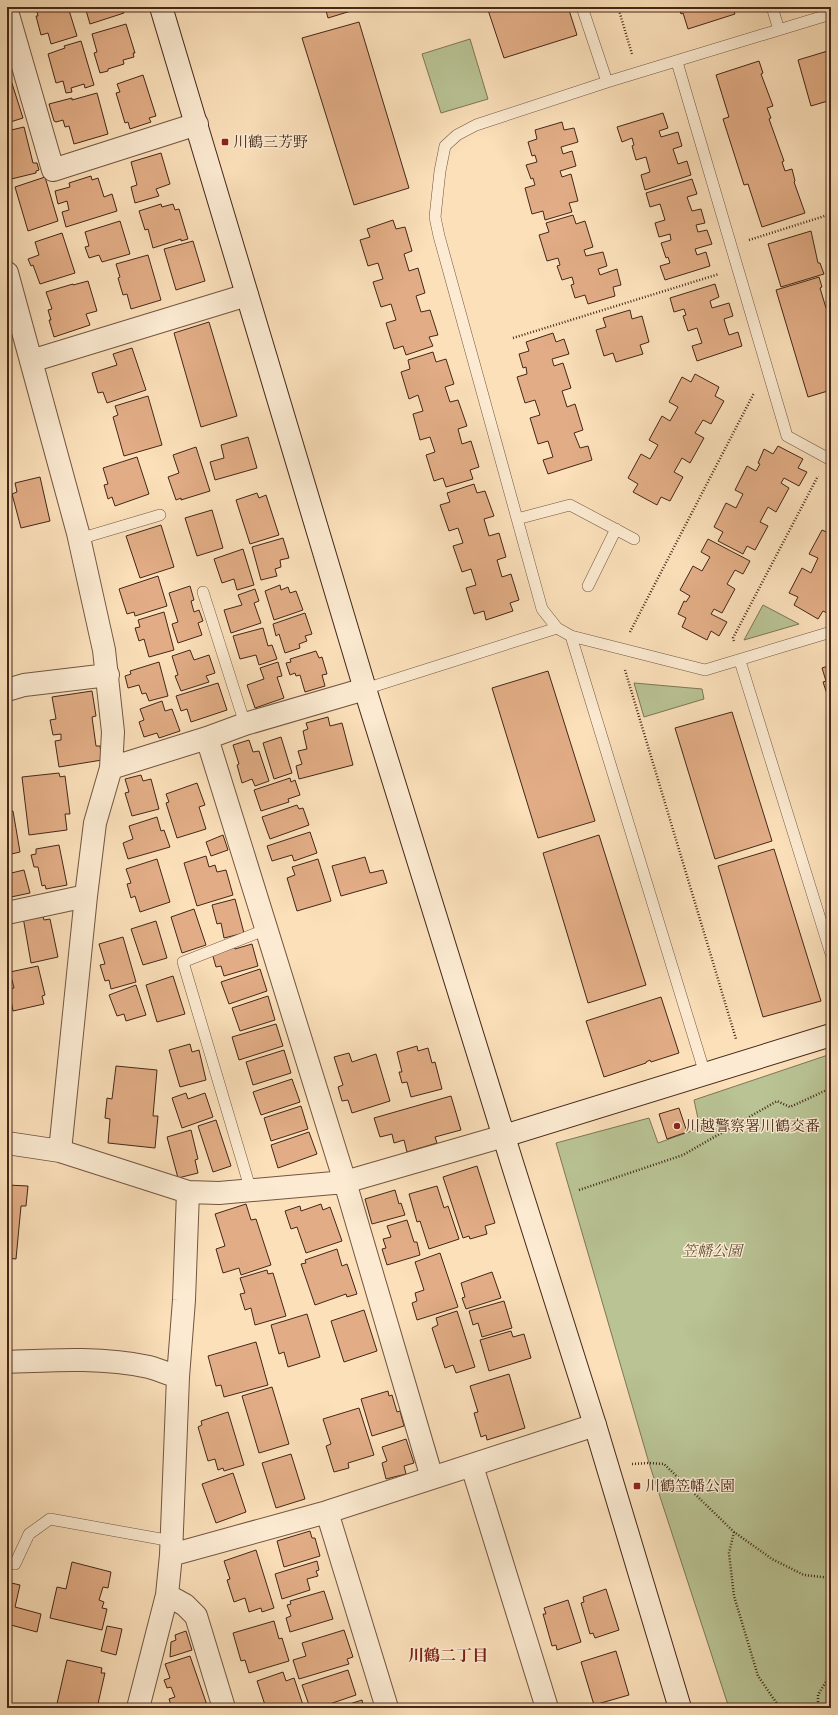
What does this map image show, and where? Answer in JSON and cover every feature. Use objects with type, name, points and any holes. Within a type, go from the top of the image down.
[{"type":"street","points":[[161,7],[365,689],[595,1425],[680,1708]]},
{"type":"street","points":[[7,11],[53,170],[197,124]]},
{"type":"street","points":[[7,273],[80,539],[104,650],[108,675],[113,732],[111,768],[95,823],[86,896],[60,1151]]},
{"type":"street","points":[[32,361],[247,295]]},
{"type":"street","points":[[7,690],[24,685],[108,675]]},
{"type":"street","points":[[111,768],[207,738],[245,724],[365,689]]},
{"type":"street","points":[[207,738],[345,1182],[432,1478]]},
{"type":"street","points":[[7,913],[86,896]]},
{"type":"street","points":[[7,1144],[60,1151],[188,1192],[219,1193],[345,1182],[504,1136],[831,1035]]},
{"type":"street","points":[[138,1708],[167,1595],[172,1548],[178,1377],[184,1300],[188,1192]]},
{"type":"street","points":[[7,1362],[58,1359],[119,1362],[150,1368],[178,1377]]},
{"type":"street","points":[[172,1548],[327,1512],[595,1425]]},
{"type":"street","points":[[472,1466],[547,1708]]},
{"type":"street","points":[[327,1512],[387,1708]]},
{"type":"street","points":[[167,1595],[185,1604],[196,1616],[224,1708]]},
{"type":"lane","points":[[582,7],[607,82]]},
{"type":"lane","points":[[772,7],[779,30]]},
{"type":"lane","points":[[831,14],[607,82],[476,125],[457,135],[445,146],[440,171],[435,217],[542,609],[557,628],[572,636],[705,670],[740,661],[831,632]]},
{"type":"lane","points":[[677,62],[787,436],[829,459]]},
{"type":"lane","points":[[517,520],[570,505],[634,539]]},
{"type":"lane","points":[[80,539],[160,515]]},
{"type":"lane","points":[[588,586],[616,529]]},
{"type":"lane","points":[[203,592],[245,724]]},
{"type":"lane","points":[[365,689],[557,628]]},
{"type":"lane","points":[[572,636],[705,1074]]},
{"type":"lane","points":[[740,661],[831,954]]},
{"type":"lane","points":[[250,1191],[183,962],[267,929]]},
{"type":"lane","points":[[15,1564],[29,1534],[50,1519],[172,1548]]},
{"type":"path","points":[[618,7],[638,73]]},
{"type":"path","points":[[732,245],[831,214]]},
{"type":"path","points":[[513,338],[738,268]]},
{"type":"path","points":[[742,1062],[621,657],[621,649],[767,368]]},
{"type":"path","points":[[740,661],[732,638],[829,459]]},
{"type":"path","points":[[579,1190],[683,1155],[777,1101],[790,1107],[831,1088]]},
{"type":"path","points":[[631,1464],[664,1464],[734,1532],[772,1559],[804,1575],[831,1578]]},
{"type":"path","points":[[734,1532],[729,1553],[734,1596],[758,1676],[780,1708]]},
{"type":"path","points":[[818,1708],[818,1695],[831,1673]]},
{"type":"green space","points":[[470,39],[488,99],[441,113],[422,54]]},
{"type":"green space","points":[[763,605],[799,624],[744,640]]},
{"type":"green space","points":[[634,683],[702,689],[704,699],[644,717]]},
{"type":"green space","name":"笠幡公園","points":[[831,1054],[831,1708],[729,1708],[649,1463],[556,1143],[649,1118],[658,1143],[700,1128],[694,1100]]},
{"type":"building","points":[[36,7],[68,7],[77,36],[51,44],[48,33],[41,35],[36,16],[38,16]]},
{"type":"building","points":[[85,7],[122,7],[124,13],[90,24]]},
{"type":"building","points":[[325,7],[364,7],[328,18]]},
{"type":"building","points":[[487,7],[568,7],[577,35],[504,58]]},
{"type":"building","points":[[679,7],[732,7],[735,14],[688,29],[683,13],[681,14]]},
{"type":"building","points":[[359,22],[409,188],[354,205],[302,38]]},
{"type":"building","points":[[126,24],[135,53],[133,53],[134,57],[123,60],[124,64],[100,73],[94,53],[97,52],[92,34]]},
{"type":"building","points":[[81,41],[94,85],[85,88],[84,84],[71,88],[72,92],[66,93],[63,81],[56,83],[48,54],[65,48],[64,46]]},
{"type":"building","points":[[831,50],[831,100],[811,106],[798,60]]},
{"type":"building","points":[[759,61],[763,73],[761,74],[773,106],[767,108],[771,118],[769,119],[784,161],[782,162],[785,171],[792,169],[794,182],[805,213],[762,227],[748,184],[744,185],[723,119],[729,117],[716,75]]},
{"type":"building","points":[[9,74],[23,118],[7,123],[7,75]]},
{"type":"building","points":[[143,75],[156,116],[149,118],[151,122],[130,129],[128,122],[125,123],[116,93],[120,92],[117,84]]},
{"type":"building","points":[[97,93],[108,134],[74,144],[69,126],[65,127],[63,120],[56,122],[54,121],[49,104],[72,98],[72,100]]},
{"type":"building","points":[[663,113],[668,128],[659,131],[661,137],[678,132],[682,146],[673,149],[678,164],[687,161],[691,175],[645,190],[641,175],[650,172],[646,157],[636,160],[632,146],[634,145],[632,138],[622,142],[617,127]]},
{"type":"building","points":[[562,122],[564,130],[574,128],[578,142],[561,147],[563,154],[572,151],[576,166],[560,171],[562,177],[571,174],[578,201],[569,203],[572,212],[545,220],[543,211],[532,214],[525,188],[535,185],[526,165],[537,162],[535,155],[532,156],[528,142],[537,139],[535,130]]},
{"type":"building","points":[[24,127],[33,163],[37,163],[39,170],[36,171],[36,173],[7,180],[7,131]]},
{"type":"building","points":[[161,153],[170,184],[156,189],[159,196],[135,203],[131,187],[137,185],[131,162]]},
{"type":"building","points":[[91,176],[92,180],[98,178],[104,197],[112,194],[117,211],[66,227],[62,212],[69,210],[67,201],[58,204],[55,191],[70,187],[69,183]]},
{"type":"building","points":[[45,177],[58,221],[28,231],[15,187]]},
{"type":"building","points":[[692,179],[697,194],[687,197],[692,211],[701,209],[705,223],[696,225],[698,232],[707,230],[712,244],[695,249],[697,255],[706,252],[710,266],[665,280],[660,266],[670,263],[668,257],[666,258],[661,243],[671,240],[670,234],[659,237],[655,223],[665,220],[660,204],[650,207],[646,193]]},
{"type":"building","points":[[161,204],[162,207],[173,204],[175,210],[179,209],[188,239],[181,241],[181,239],[153,248],[148,229],[145,230],[139,211]]},
{"type":"building","points":[[573,215],[576,224],[585,221],[593,247],[584,250],[586,256],[603,252],[607,266],[598,269],[600,275],[617,269],[621,285],[613,287],[615,296],[588,304],[585,295],[575,298],[571,285],[574,284],[572,277],[562,280],[557,266],[560,265],[558,258],[547,261],[539,235],[549,232],[546,223]]},
{"type":"building","points":[[393,220],[396,229],[405,227],[412,251],[404,254],[409,271],[418,268],[425,293],[416,296],[421,312],[430,310],[438,335],[429,337],[433,346],[406,355],[403,346],[394,349],[386,323],[396,320],[391,304],[381,307],[373,282],[383,279],[378,263],[368,266],[360,240],[370,237],[367,229]]},
{"type":"building","points":[[120,221],[130,254],[102,262],[99,255],[89,258],[85,247],[89,246],[85,232]]},
{"type":"building","points":[[811,231],[818,263],[820,263],[824,274],[781,287],[768,244]]},
{"type":"building","points":[[62,233],[75,273],[40,284],[33,265],[31,266],[28,259],[39,255],[35,242]]},
{"type":"building","points":[[193,241],[205,281],[176,290],[164,249]]},
{"type":"building","points":[[148,255],[161,300],[131,309],[127,294],[123,295],[116,264]]},
{"type":"building","points":[[819,277],[822,287],[820,288],[826,308],[829,307],[831,315],[831,390],[808,397],[776,290]]},
{"type":"building","points":[[88,281],[97,311],[86,314],[90,325],[54,337],[48,310],[52,309],[46,292]]},
{"type":"building","points":[[715,284],[719,297],[710,301],[712,308],[729,303],[733,316],[724,319],[726,326],[729,335],[738,332],[742,346],[697,361],[692,346],[702,343],[697,328],[688,331],[683,316],[686,315],[684,309],[674,312],[670,298]]},
{"type":"building","points":[[630,310],[632,319],[642,316],[649,342],[640,345],[643,354],[616,362],[613,353],[604,356],[596,330],[606,327],[603,318]]},
{"type":"building","points":[[209,322],[237,416],[201,427],[174,333]]},
{"type":"building","points":[[553,333],[556,342],[564,339],[569,354],[552,359],[554,366],[563,363],[571,388],[562,391],[567,407],[575,404],[583,430],[574,433],[580,448],[588,446],[592,460],[548,474],[543,460],[553,457],[548,441],[538,444],[530,418],[540,415],[535,400],[525,403],[517,377],[527,374],[526,367],[523,368],[519,354],[529,351],[526,342]]},
{"type":"building","points":[[132,348],[146,390],[107,403],[103,392],[98,393],[92,373],[117,365],[113,354]]},
{"type":"building","points":[[433,352],[436,362],[446,359],[454,384],[445,387],[450,402],[458,400],[467,426],[458,429],[462,444],[471,441],[479,467],[470,470],[473,479],[446,487],[443,478],[434,481],[426,455],[435,452],[430,437],[420,440],[413,414],[423,411],[418,395],[409,399],[401,372],[410,369],[408,360]]},
{"type":"building","points":[[695,374],[719,387],[715,396],[724,401],[711,424],[703,420],[695,433],[704,438],[690,463],[682,458],[674,472],[683,477],[670,501],[661,497],[657,505],[633,492],[638,484],[628,478],[641,454],[650,459],[658,445],[649,440],[662,416],[670,421],[678,407],[669,402],[682,377],[691,382]]},
{"type":"building","points":[[148,396],[162,445],[124,456],[113,417],[118,415],[115,406]]},
{"type":"building","points":[[248,437],[257,468],[215,480],[210,462],[224,458],[221,445]]},
{"type":"building","points":[[778,446],[803,459],[798,468],[807,472],[799,486],[784,478],[781,483],[789,488],[776,512],[768,507],[760,522],[768,526],[755,550],[747,546],[743,554],[718,541],[723,532],[714,527],[726,503],[736,508],[743,494],[735,490],[747,466],[756,471],[760,464],[758,463],[764,449],[773,454]]},
{"type":"building","points":[[196,447],[210,491],[181,500],[181,498],[176,500],[168,477],[179,473],[173,455]]},
{"type":"building","points":[[137,457],[149,494],[115,506],[112,497],[108,499],[104,485],[108,484],[103,468]]},
{"type":"building","points":[[40,477],[50,521],[21,528],[12,494],[17,492],[15,483]]},
{"type":"building","points":[[474,484],[477,493],[485,491],[494,516],[484,519],[489,536],[499,533],[506,557],[497,560],[502,577],[511,574],[519,600],[510,603],[513,611],[486,620],[484,611],[474,614],[466,588],[476,585],[471,569],[462,572],[453,546],[463,543],[458,528],[449,531],[440,505],[450,502],[447,493]]},
{"type":"building","points":[[257,493],[259,498],[266,495],[279,535],[250,544],[236,500]]},
{"type":"building","points":[[212,510],[223,548],[197,556],[185,518]]},
{"type":"building","points":[[161,525],[174,567],[140,578],[126,536]]},
{"type":"building","points":[[822,530],[831,534],[831,615],[823,611],[818,619],[794,605],[798,597],[789,593],[802,568],[811,573],[818,558],[809,554]]},
{"type":"building","points":[[283,538],[289,558],[280,560],[281,567],[275,569],[277,576],[261,580],[252,547]]},
{"type":"building","points":[[708,539],[750,561],[743,574],[735,570],[727,584],[735,589],[722,613],[714,609],[711,614],[727,622],[719,636],[711,631],[707,640],[682,627],[686,618],[678,614],[684,601],[686,602],[690,596],[680,590],[693,566],[702,571],[710,557],[701,552]]},
{"type":"building","points":[[243,549],[254,585],[237,590],[234,579],[222,583],[214,559]]},
{"type":"building","points":[[158,576],[167,606],[135,616],[134,612],[127,614],[119,589]]},
{"type":"building","points":[[280,585],[281,590],[288,587],[290,593],[296,591],[303,610],[274,620],[265,591]]},
{"type":"building","points":[[190,586],[194,600],[191,601],[194,612],[199,610],[203,621],[198,623],[202,635],[178,643],[172,624],[178,622],[169,593]]},
{"type":"building","points":[[255,589],[259,601],[254,603],[261,623],[231,633],[224,610],[242,605],[238,595]]},
{"type":"building","points":[[164,612],[174,650],[149,657],[144,639],[139,641],[135,628],[140,627],[138,620]]},
{"type":"building","points":[[305,613],[312,634],[305,636],[307,641],[299,644],[300,648],[285,653],[279,634],[276,636],[273,624]]},
{"type":"building","points":[[263,628],[268,646],[272,645],[277,659],[259,665],[256,655],[240,659],[233,636]]},
{"type":"building","points":[[190,650],[194,660],[209,655],[215,673],[206,676],[209,682],[181,691],[175,676],[178,675],[172,656]]},
{"type":"building","points":[[316,651],[319,658],[322,657],[327,674],[322,675],[325,686],[305,692],[300,675],[296,676],[295,673],[290,675],[286,663],[291,662],[290,659]]},
{"type":"building","points":[[159,662],[168,696],[149,701],[146,693],[142,694],[139,685],[128,688],[125,676],[131,674],[130,671]]},
{"type":"building","points":[[278,662],[282,676],[277,677],[284,698],[255,708],[247,685],[264,679],[260,668]]},
{"type":"building","points":[[831,665],[831,706],[823,682],[826,681],[822,668]]},
{"type":"building","points":[[548,671],[595,821],[538,838],[492,688]]},
{"type":"building","points":[[218,683],[227,710],[191,722],[187,709],[181,711],[176,696]]},
{"type":"building","points":[[92,691],[96,716],[92,717],[96,746],[100,746],[102,760],[59,767],[55,741],[61,740],[61,734],[53,735],[50,720],[56,719],[52,697]]},
{"type":"building","points":[[162,701],[165,711],[172,709],[180,731],[159,738],[157,733],[144,737],[139,722],[144,720],[140,709]]},
{"type":"building","points":[[732,712],[772,841],[715,859],[675,728]]},
{"type":"building","points":[[328,717],[330,726],[342,723],[353,765],[299,779],[296,766],[302,764],[298,751],[307,749],[303,731],[308,729],[306,723]]},
{"type":"building","points":[[281,737],[292,773],[274,779],[263,743]]},
{"type":"building","points":[[249,740],[253,752],[259,751],[269,781],[255,786],[252,779],[242,783],[237,765],[239,764],[233,745]]},
{"type":"building","points":[[59,773],[60,777],[65,776],[70,814],[65,814],[67,830],[29,835],[22,777]]},
{"type":"building","points":[[141,775],[143,781],[151,779],[159,809],[132,816],[125,793],[129,792],[125,779]]},
{"type":"building","points":[[290,778],[291,782],[295,780],[300,795],[288,799],[289,802],[261,811],[254,790]]},
{"type":"building","points":[[197,783],[205,805],[199,807],[206,829],[177,838],[166,803],[169,802],[166,794]]},
{"type":"building","points":[[297,805],[299,809],[303,808],[309,825],[270,839],[262,817]]},
{"type":"building","points":[[13,811],[20,852],[7,855],[7,812]]},
{"type":"building","points":[[157,817],[161,831],[164,830],[170,847],[128,859],[123,843],[133,839],[129,826]]},
{"type":"building","points":[[310,832],[317,853],[294,861],[292,855],[272,861],[267,846]]},
{"type":"building","points":[[223,835],[228,850],[211,856],[206,842]]},
{"type":"building","points":[[599,835],[646,985],[588,1003],[543,853]]},
{"type":"building","points":[[59,845],[67,885],[46,889],[45,885],[42,886],[38,867],[34,867],[31,855],[36,854],[36,849]]},
{"type":"building","points":[[774,849],[821,1001],[763,1017],[718,866]]},
{"type":"building","points":[[206,856],[209,867],[215,865],[217,872],[226,870],[233,895],[197,906],[184,863]]},
{"type":"building","points":[[365,857],[370,873],[383,870],[387,883],[341,896],[332,866]]},
{"type":"building","points":[[157,859],[170,902],[140,912],[135,896],[131,898],[127,884],[131,883],[126,869]]},
{"type":"building","points":[[318,859],[331,901],[297,911],[287,878],[295,875],[292,867]]},
{"type":"building","points":[[24,870],[30,893],[11,897],[7,874]]},
{"type":"building","points":[[235,899],[244,933],[224,938],[221,923],[217,924],[212,905]]},
{"type":"building","points":[[194,909],[206,945],[182,953],[171,917]]},
{"type":"building","points":[[42,913],[44,920],[50,919],[58,957],[31,963],[23,917]]},
{"type":"building","points":[[156,921],[167,958],[143,965],[131,929]]},
{"type":"building","points":[[123,937],[136,982],[111,989],[109,980],[105,981],[100,965],[105,964],[99,944]]},
{"type":"building","points":[[252,944],[258,966],[224,976],[221,966],[216,967],[212,953]]},
{"type":"building","points":[[38,966],[45,995],[42,996],[44,1004],[13,1011],[9,989],[14,988],[10,972]]},
{"type":"building","points":[[260,969],[267,991],[229,1004],[221,982]]},
{"type":"building","points":[[173,976],[185,1014],[157,1022],[146,985]]},
{"type":"building","points":[[136,985],[146,1015],[126,1021],[124,1014],[117,1016],[109,995]]},
{"type":"building","points":[[268,996],[275,1020],[240,1031],[232,1008]]},
{"type":"building","points":[[661,997],[679,1053],[651,1062],[650,1060],[646,1063],[604,1077],[586,1021]]},
{"type":"building","points":[[276,1024],[283,1046],[239,1060],[232,1037]]},
{"type":"building","points":[[190,1044],[192,1052],[199,1050],[206,1080],[180,1087],[169,1050]]},
{"type":"building","points":[[417,1046],[418,1051],[428,1048],[432,1063],[435,1062],[442,1089],[411,1097],[407,1082],[402,1083],[399,1072],[402,1072],[397,1052]]},
{"type":"building","points":[[284,1050],[291,1073],[253,1085],[246,1062]]},
{"type":"building","points":[[349,1053],[352,1062],[376,1054],[390,1101],[352,1113],[348,1100],[342,1101],[338,1087],[343,1085],[334,1057]]},
{"type":"building","points":[[116,1066],[157,1070],[153,1116],[158,1116],[155,1148],[108,1143],[110,1119],[105,1118],[107,1098],[112,1099]]},
{"type":"building","points":[[292,1079],[300,1102],[261,1115],[253,1092]]},
{"type":"building","points":[[186,1093],[188,1099],[205,1093],[213,1117],[182,1128],[172,1098]]},
{"type":"building","points":[[451,1096],[461,1130],[435,1137],[437,1143],[407,1152],[404,1140],[394,1143],[392,1134],[380,1137],[374,1118]]},
{"type":"building","points":[[301,1106],[308,1129],[271,1141],[264,1118]]},
{"type":"building","points":[[679,1108],[687,1132],[667,1139],[659,1114]]},
{"type":"building","points":[[216,1120],[231,1166],[213,1172],[198,1126]]},
{"type":"building","points":[[191,1130],[198,1159],[195,1160],[198,1173],[178,1178],[167,1137]]},
{"type":"building","points":[[309,1132],[317,1154],[278,1168],[271,1145]]},
{"type":"building","points":[[477,1166],[495,1223],[485,1226],[487,1234],[470,1239],[469,1236],[463,1238],[443,1177]]},
{"type":"building","points":[[7,1185],[28,1186],[26,1206],[21,1206],[16,1259],[7,1258]]},
{"type":"building","points":[[437,1186],[444,1208],[448,1206],[459,1239],[429,1249],[420,1221],[417,1222],[409,1194]]},
{"type":"building","points":[[395,1190],[399,1204],[401,1203],[405,1215],[372,1224],[365,1199]]},
{"type":"building","points":[[246,1204],[251,1220],[256,1219],[271,1265],[241,1275],[239,1268],[223,1273],[216,1249],[225,1246],[215,1214]]},
{"type":"building","points":[[321,1204],[323,1210],[330,1207],[342,1241],[306,1253],[297,1227],[291,1229],[285,1211],[300,1206],[301,1211]]},
{"type":"building","points":[[407,1220],[414,1242],[417,1242],[420,1255],[387,1265],[382,1249],[386,1248],[383,1239],[391,1237],[387,1226]]},
{"type":"building","points":[[337,1249],[342,1266],[347,1264],[357,1294],[347,1297],[346,1294],[315,1305],[301,1264],[306,1263],[305,1260]]},
{"type":"building","points":[[440,1253],[458,1307],[417,1320],[412,1303],[417,1301],[415,1293],[424,1290],[415,1262]]},
{"type":"building","points":[[267,1270],[268,1274],[273,1273],[286,1316],[255,1325],[251,1308],[245,1310],[240,1294],[245,1293],[240,1278]]},
{"type":"building","points":[[492,1272],[501,1298],[466,1309],[462,1298],[465,1297],[461,1283]]},
{"type":"building","points":[[504,1301],[512,1328],[482,1337],[478,1323],[473,1325],[469,1311]]},
{"type":"building","points":[[364,1310],[377,1351],[344,1362],[331,1321]]},
{"type":"building","points":[[457,1311],[475,1367],[456,1373],[453,1365],[445,1368],[432,1328],[438,1325],[436,1318]]},
{"type":"building","points":[[307,1314],[320,1357],[288,1367],[284,1352],[279,1354],[271,1325]]},
{"type":"building","points":[[511,1331],[513,1337],[524,1334],[531,1358],[489,1371],[480,1340]]},
{"type":"building","points":[[256,1342],[268,1385],[224,1397],[221,1385],[216,1386],[208,1356]]},
{"type":"building","points":[[509,1374],[525,1428],[487,1440],[486,1435],[481,1437],[474,1413],[478,1412],[470,1386]]},
{"type":"building","points":[[272,1387],[289,1444],[259,1453],[242,1396]]},
{"type":"building","points":[[388,1391],[389,1396],[392,1395],[397,1412],[400,1411],[404,1426],[372,1436],[361,1399]]},
{"type":"building","points":[[359,1408],[374,1455],[348,1463],[349,1468],[334,1472],[326,1446],[331,1444],[323,1419]]},
{"type":"building","points":[[228,1412],[244,1465],[224,1471],[223,1468],[218,1470],[215,1459],[208,1461],[198,1427],[202,1425],[201,1421]]},
{"type":"building","points":[[406,1439],[414,1463],[404,1466],[406,1474],[386,1479],[382,1463],[387,1461],[382,1447]]},
{"type":"building","points":[[291,1454],[305,1499],[276,1508],[262,1463]]},
{"type":"building","points":[[233,1473],[246,1512],[216,1523],[202,1484]]},
{"type":"building","points":[[310,1531],[312,1538],[315,1538],[320,1556],[284,1567],[277,1541]]},
{"type":"building","points":[[256,1550],[274,1608],[262,1612],[261,1608],[249,1612],[245,1598],[234,1602],[227,1580],[230,1579],[224,1561]]},
{"type":"building","points":[[317,1561],[319,1570],[316,1571],[318,1576],[307,1579],[310,1590],[282,1599],[275,1574]]},
{"type":"building","points":[[72,1562],[111,1572],[108,1588],[103,1587],[99,1600],[104,1602],[102,1608],[107,1609],[102,1630],[50,1618],[57,1587],[66,1589]]},
{"type":"building","points":[[7,1582],[20,1585],[15,1607],[41,1614],[37,1632],[7,1624]]},
{"type":"building","points":[[606,1589],[619,1630],[595,1638],[593,1633],[590,1634],[581,1603],[584,1602],[583,1597]]},
{"type":"building","points":[[324,1591],[333,1619],[290,1632],[286,1618],[291,1616],[287,1605],[291,1604],[290,1601]]},
{"type":"building","points":[[568,1600],[581,1642],[557,1650],[556,1645],[552,1646],[543,1614],[546,1614],[544,1608]]},
{"type":"building","points":[[274,1621],[279,1639],[282,1638],[289,1661],[249,1673],[245,1660],[241,1661],[233,1633]]},
{"type":"building","points":[[107,1626],[122,1629],[116,1655],[101,1651]]},
{"type":"building","points":[[344,1630],[353,1657],[347,1659],[349,1664],[299,1679],[293,1660],[306,1656],[302,1643]]},
{"type":"building","points":[[186,1631],[192,1650],[170,1657],[171,1642],[176,1640],[175,1635]]},
{"type":"building","points":[[616,1651],[629,1695],[594,1705],[581,1662]]},
{"type":"building","points":[[190,1656],[208,1708],[172,1708],[169,1699],[175,1697],[171,1687],[167,1688],[164,1680],[170,1678],[165,1664]]},
{"type":"building","points":[[67,1660],[102,1668],[101,1673],[105,1673],[97,1708],[56,1708]]},
{"type":"building","points":[[348,1670],[356,1695],[318,1708],[310,1708],[302,1685]]},
{"type":"building","points":[[283,1672],[286,1681],[294,1678],[304,1708],[266,1708],[257,1681]]},
{"type":"building","points":[[362,1700],[364,1708],[337,1708]]},
{"type":"place","name":"川鶴三芳野","points":[[225,142]]},
{"type":"place","name":"川越警察署川鶴交番","points":[[677,1126]]},
{"type":"place","name":"川鶴笠幡公園","points":[[637,1486]]},
{"type":"district","name":"川鶴二丁目","points":[[448,1655]]}]
